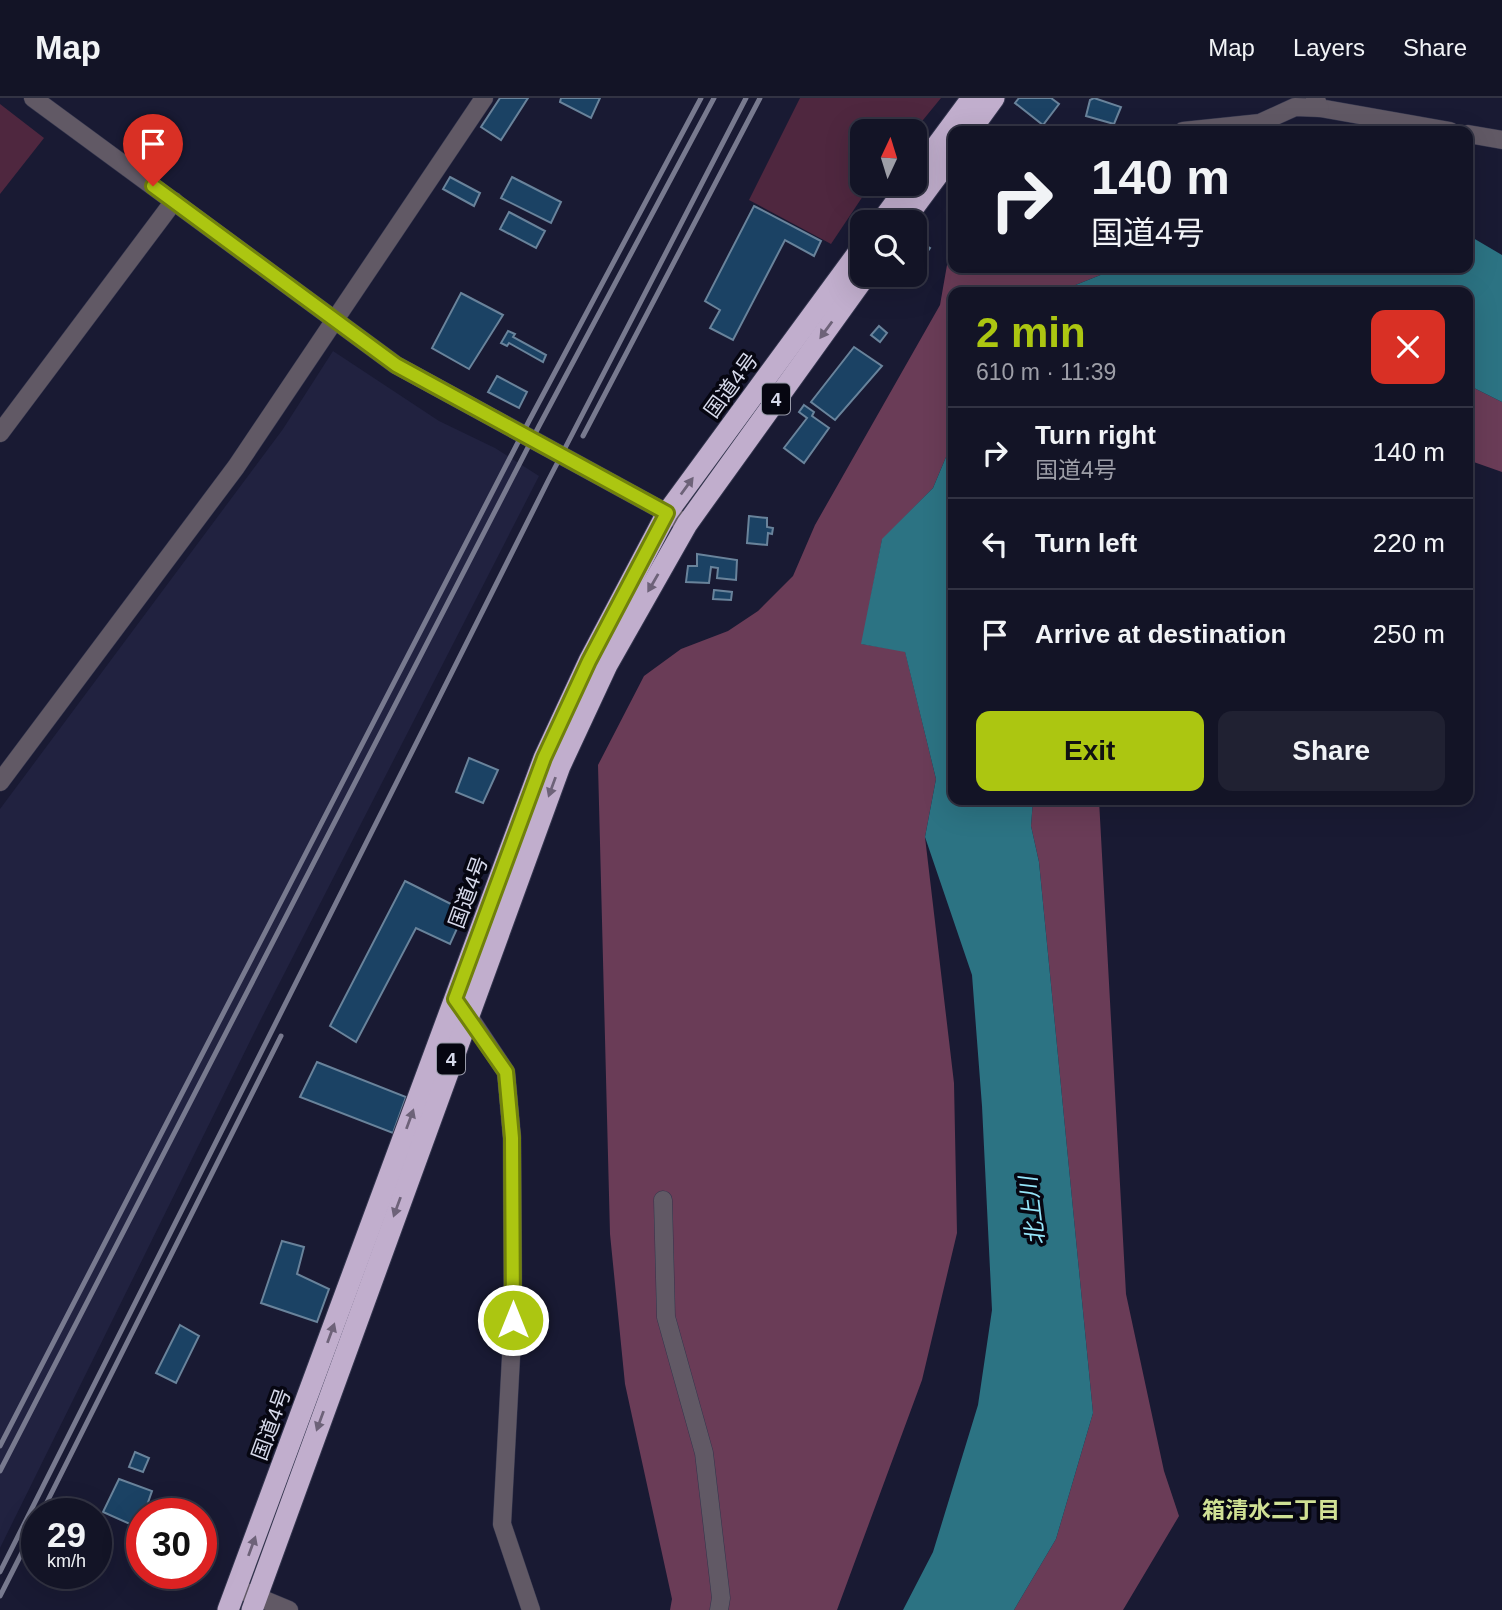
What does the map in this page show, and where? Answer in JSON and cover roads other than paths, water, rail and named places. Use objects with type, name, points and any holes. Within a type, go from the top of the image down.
[{"type":"highway","points":[[951,126],[972,98]]},
{"type":"highway","points":[[974,126],[994,98]]},
{"type":"highway","points":[[928,157],[948,130]]},
{"type":"highway","points":[[913,210],[948,166]]},
{"type":"highway","name":"国道4号","points":[[254,1603],[544,758],[589,661],[667,513],[850,264]]},
{"type":"highway","name":"国道4号","points":[[228,1610],[461,1006],[560,766],[607,664],[687,524],[857,287]]},
{"type":"street","points":[[33,98],[396,365],[687,524]]},
{"type":"street","points":[[0,782],[236,467],[484,98]]},
{"type":"street","points":[[1226,126],[1260,122],[1295,107],[1317,103],[1426,126]]},
{"type":"street","points":[[1473,135],[1502,140]]},
{"type":"street","points":[[928,170],[948,163]]},
{"type":"street","points":[[0,433],[173,201]]},
{"type":"street","points":[[461,1006],[506,1072],[512,1138],[513,1320],[502,1524],[531,1610]]},
{"type":"street","points":[[663,1200],[666,1317],[704,1453],[721,1598],[719,1610]]},
{"type":"street","points":[[236,1588],[254,1603],[289,1610]]},
{"type":"water","points":[[1473,238],[1502,255],[1502,402],[1473,388],[1473,287],[1070,287],[1106,273],[1473,273]]},
{"type":"water","name":"北上川","points":[[948,452],[948,805],[1033,805],[1031,826],[1039,862],[1093,1413],[1056,1539],[1014,1610],[903,1610],[933,1552],[978,1405],[992,1310],[982,1106],[972,975],[925,837],[936,779],[905,652],[861,644],[882,539],[933,488]]},
{"type":"railway","points":[[0,1446],[529,421],[701,98]]},
{"type":"railway","points":[[0,1471],[539,426],[714,98]]},
{"type":"railway","points":[[0,1572],[548,481],[746,98]]},
{"type":"railway","points":[[583,436],[760,98]]},
{"type":"railway","points":[[49,1498],[281,1036]]},
{"type":"railway","points":[[0,1596],[21,1555]]},
{"type":"district","name":"箱清水二丁目","points":[[1271,1510]]}]
